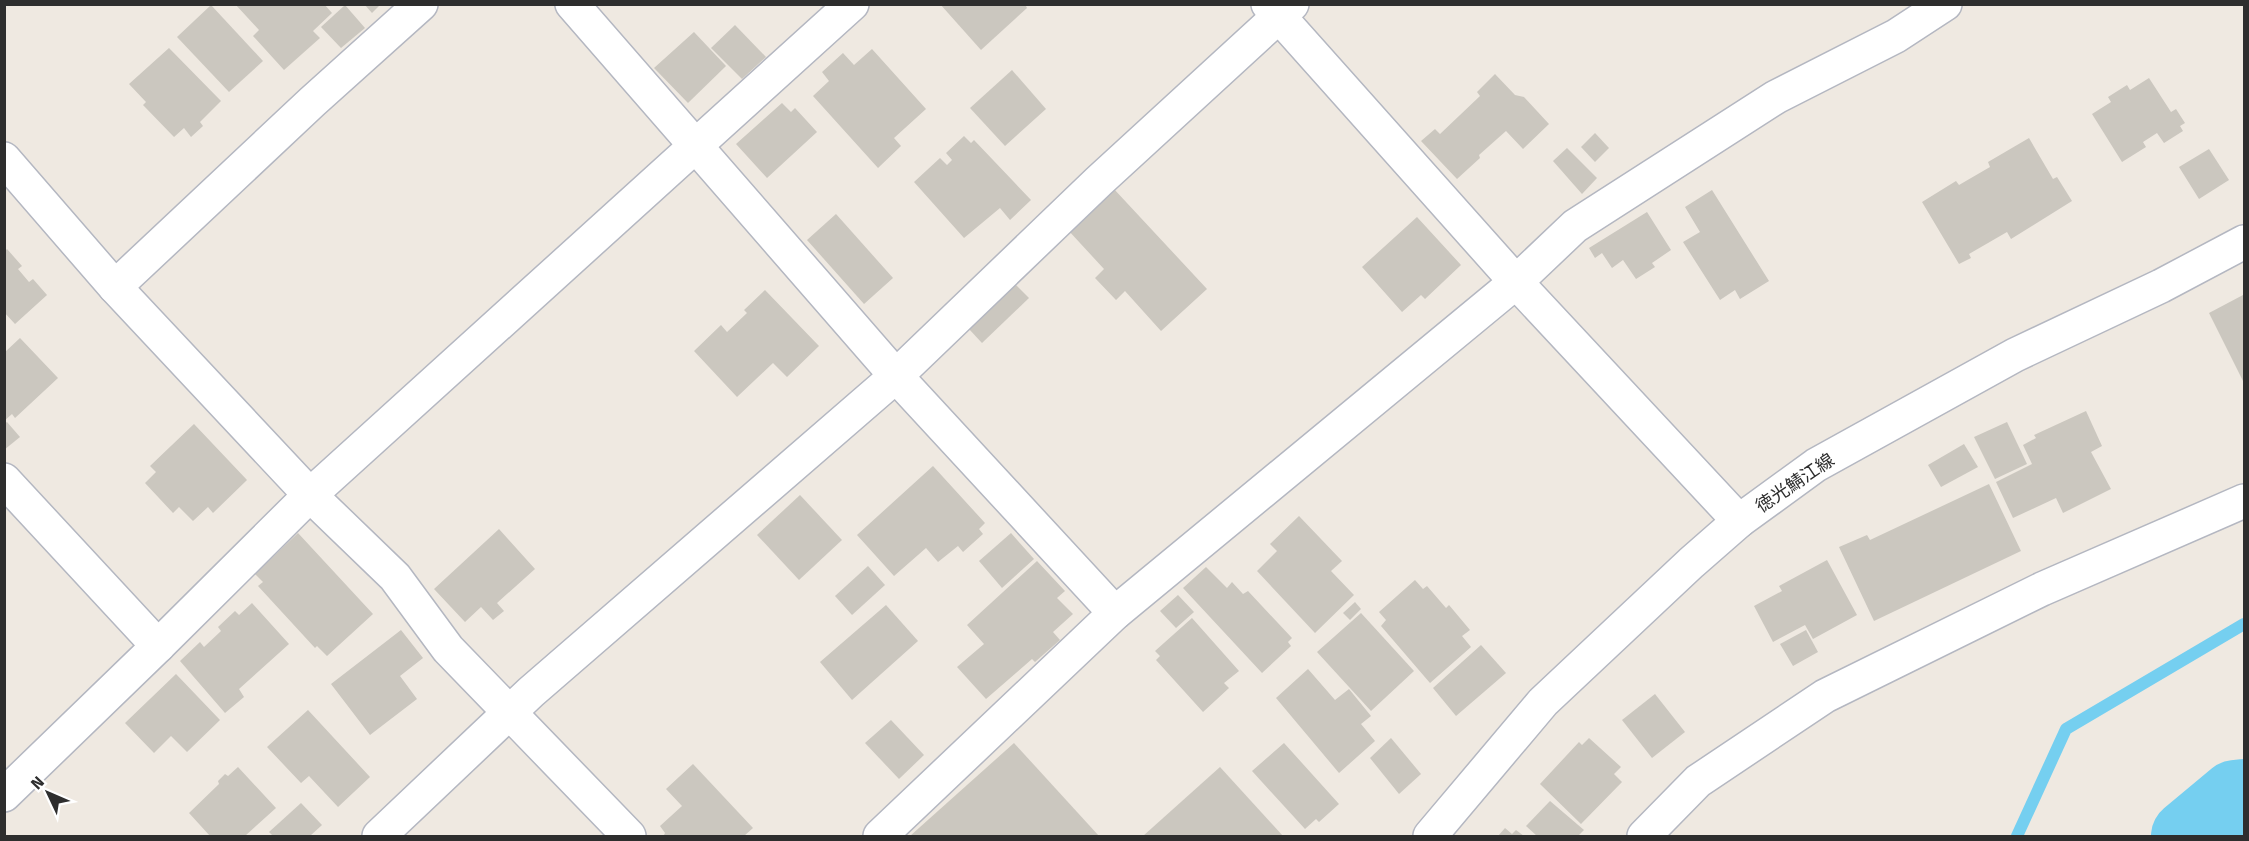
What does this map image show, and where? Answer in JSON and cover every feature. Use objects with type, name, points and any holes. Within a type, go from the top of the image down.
[{"type":"street","points":[[115,287],[312,102],[421,4]]},
{"type":"street","points":[[572,4],[896,376],[1115,613]]},
{"type":"street","points":[[4,795],[310,495],[852,4]]},
{"type":"street","points":[[880,837],[1115,613],[1516,282],[1575,226],[1776,97],[1896,36],[1945,4]]},
{"type":"street","points":[[379,837],[531,692],[896,376],[1280,9],[1516,282],[1739,521]]},
{"type":"street","points":[[4,159],[115,287],[310,495],[395,577],[448,649],[629,837]]},
{"type":"street","name":"徳光鯖江線","points":[[1430,837],[1543,702],[1739,521],[1816,465],[2004,361],[2161,286],[2244,243]]},
{"type":"street","points":[[4,480],[158,646]]},
{"type":"street","points":[[1644,837],[1698,781],[1825,696],[2042,589],[2244,501]]},
{"type":"building","points":[[235,4],[324,4],[332,13],[313,31],[320,38],[284,70],[253,36],[259,30]]},
{"type":"building","points":[[364,4],[381,4],[372,13]]},
{"type":"building","points":[[940,4],[1025,4],[1027,8],[981,50]]},
{"type":"building","points":[[211,5],[263,61],[229,92],[177,37]]},
{"type":"building","points":[[345,5],[365,28],[341,48],[321,27]]},
{"type":"building","points":[[735,25],[766,57],[742,79],[711,48]]},
{"type":"building","points":[[694,32],[726,66],[688,103],[654,68]]},
{"type":"building","points":[[169,48],[221,101],[200,122],[203,126],[191,137],[184,128],[174,137],[143,105],[146,102],[129,84]]},
{"type":"building","points":[[872,49],[926,109],[894,138],[901,146],[878,168],[813,96],[829,81],[822,72],[843,53],[854,65]]},
{"type":"building","points":[[1012,70],[1046,109],[1005,146],[970,108]]},
{"type":"building","points":[[1495,74],[1515,95],[1524,97],[1549,124],[1523,149],[1506,131],[1457,179],[1421,141],[1435,129],[1440,134],[1480,96],[1477,92]]},
{"type":"building","points":[[2149,78],[2171,112],[2176,109],[2185,123],[2180,126],[2183,131],[2164,143],[2157,133],[2143,142],[2146,147],[2122,162],[2092,114],[2111,102],[2108,97],[2127,85],[2130,90]]},
{"type":"building","points":[[782,103],[791,112],[795,108],[817,132],[767,178],[736,144]]},
{"type":"building","points":[[1595,133],[1609,148],[1595,162],[1581,147]]},
{"type":"building","points":[[964,136],[971,143],[974,140],[1031,200],[1010,220],[1000,208],[964,238],[914,182],[940,158],[947,165],[952,160],[946,153]]},
{"type":"building","points":[[2029,138],[2053,179],[2057,177],[2072,201],[2011,239],[2007,232],[1969,254],[1971,258],[1959,264],[1922,202],[1956,181],[1959,185],[1990,167],[1988,162]]},
{"type":"building","points":[[1567,148],[1597,178],[1582,194],[1553,161]]},
{"type":"building","points":[[2209,149],[2229,180],[2199,199],[2179,167]]},
{"type":"building","points":[[1113,188],[1207,289],[1161,331],[1125,291],[1116,300],[1095,278],[1104,269],[1068,230]]},
{"type":"building","points":[[1712,190],[1769,281],[1740,299],[1735,290],[1720,300],[1683,242],[1700,232],[1685,207]]},
{"type":"building","points":[[1647,212],[1671,250],[1652,263],[1655,267],[1636,279],[1623,260],[1612,268],[1602,253],[1595,258],[1589,248]]},
{"type":"building","points":[[836,214],[893,278],[864,304],[807,240]]},
{"type":"building","points":[[1417,217],[1461,265],[1425,299],[1421,295],[1402,312],[1362,267]]},
{"type":"building","points":[[7,249],[22,266],[18,269],[29,282],[33,279],[47,295],[15,324],[4,312],[4,252]]},
{"type":"building","points":[[1015,284],[1029,298],[982,343],[968,328]]},
{"type":"building","points":[[765,290],[819,346],[787,377],[773,363],[737,397],[694,351],[721,325],[727,332],[747,313],[744,310]]},
{"type":"building","points":[[2243,295],[2244,298],[2244,383],[2209,313]]},
{"type":"building","points":[[20,338],[58,378],[15,418],[12,414],[4,421],[4,353]]},
{"type":"building","points":[[2086,411],[2102,446],[2091,452],[2111,489],[2063,513],[2056,498],[2013,518],[1996,482],[2032,464],[2023,445],[2036,438],[2034,435]]},
{"type":"building","points":[[7,422],[20,437],[4,450],[4,424]]},
{"type":"building","points":[[2007,422],[2027,464],[1995,479],[1974,437]]},
{"type":"building","points":[[194,424],[247,480],[213,513],[208,507],[193,521],[179,507],[173,513],[145,483],[156,472],[150,466]]},
{"type":"building","points":[[1964,444],[1978,467],[1941,487],[1928,465]]},
{"type":"building","points":[[933,466],[985,523],[979,529],[983,534],[963,552],[958,546],[938,562],[926,548],[894,576],[857,535]]},
{"type":"building","points":[[1989,484],[2021,551],[1874,621],[1839,547],[1867,535],[1870,540]]},
{"type":"building","points":[[800,495],[842,540],[799,580],[757,535]]},
{"type":"building","points":[[1299,516],[1342,561],[1331,571],[1354,595],[1315,633],[1257,571],[1277,551],[1270,544]]},
{"type":"building","points":[[499,529],[535,569],[497,603],[504,611],[493,620],[481,607],[465,622],[434,589]]},
{"type":"building","points":[[298,533],[373,614],[327,656],[317,646],[315,648],[258,586],[263,582],[255,574]]},
{"type":"building","points":[[1011,533],[1034,559],[1002,588],[979,561]]},
{"type":"building","points":[[1827,560],[1857,615],[1813,639],[1805,625],[1773,642],[1754,606],[1782,591],[1779,586]]},
{"type":"building","points":[[1037,561],[1065,591],[1057,598],[1073,614],[1053,632],[1060,640],[1035,662],[1032,659],[986,699],[957,667],[984,644],[967,625]]},
{"type":"building","points":[[868,566],[885,585],[852,615],[835,596]]},
{"type":"building","points":[[1206,567],[1227,588],[1232,582],[1243,594],[1248,591],[1292,638],[1288,642],[1291,646],[1262,673],[1183,588]]},
{"type":"building","points":[[1415,580],[1423,589],[1427,586],[1446,608],[1449,605],[1470,630],[1462,636],[1471,647],[1430,683],[1381,626],[1386,620],[1379,612]]},
{"type":"building","points":[[1178,595],[1194,612],[1176,628],[1160,611]]},
{"type":"building","points":[[1355,602],[1361,609],[1350,620],[1343,613]]},
{"type":"building","points":[[252,603],[289,644],[239,689],[244,697],[225,713],[180,661],[200,642],[204,647],[221,631],[218,627],[235,611],[239,615]]},
{"type":"building","points":[[886,605],[918,641],[852,700],[820,662]]},
{"type":"building","points":[[1361,613],[1414,671],[1371,711],[1317,652]]},
{"type":"building","points":[[1192,618],[1239,671],[1224,683],[1229,688],[1203,712],[1156,660],[1160,656],[1155,651]]},
{"type":"building","points":[[401,630],[423,658],[400,676],[417,699],[370,735],[331,684]]},
{"type":"building","points":[[1806,630],[1818,652],[1793,666],[1780,644]]},
{"type":"building","points":[[1481,645],[1506,673],[1456,716],[1433,688]]},
{"type":"building","points":[[1308,669],[1335,700],[1349,689],[1371,716],[1361,724],[1375,741],[1339,773],[1276,698]]},
{"type":"building","points":[[176,674],[220,720],[187,752],[171,736],[154,753],[125,723]]},
{"type":"building","points":[[1655,694],[1685,732],[1652,758],[1622,720]]},
{"type":"building","points":[[308,710],[370,777],[338,807],[309,776],[301,783],[267,747]]},
{"type":"building","points":[[891,720],[924,755],[899,779],[865,743]]},
{"type":"building","points":[[1391,738],[1421,774],[1399,794],[1370,758]]},
{"type":"building","points":[[1589,738],[1621,767],[1614,774],[1622,782],[1581,824],[1540,784],[1579,742],[1582,745]]},
{"type":"building","points":[[1014,743],[1099,836],[910,836]]},
{"type":"building","points":[[1284,743],[1339,804],[1319,822],[1316,819],[1305,829],[1252,771]]},
{"type":"building","points":[[693,764],[753,828],[744,836],[664,835],[660,826],[682,806],[666,789]]},
{"type":"building","points":[[238,767],[276,808],[245,836],[210,836],[189,813],[219,784],[218,781],[225,774],[228,776]]},
{"type":"building","points":[[1220,767],[1283,836],[1143,836]]},
{"type":"building","points":[[1550,801],[1584,830],[1578,836],[1537,836],[1526,826]]},
{"type":"building","points":[[301,803],[322,825],[310,836],[273,836],[269,832]]},
{"type":"building","points":[[1505,828],[1512,834],[1516,830],[1524,836],[1498,836]]},
{"type":"waterway","points":[[2017,836],[2066,729],[2244,624]]},
{"type":"waterway","points":[[2187,836],[2235,796],[2244,795]]}]
